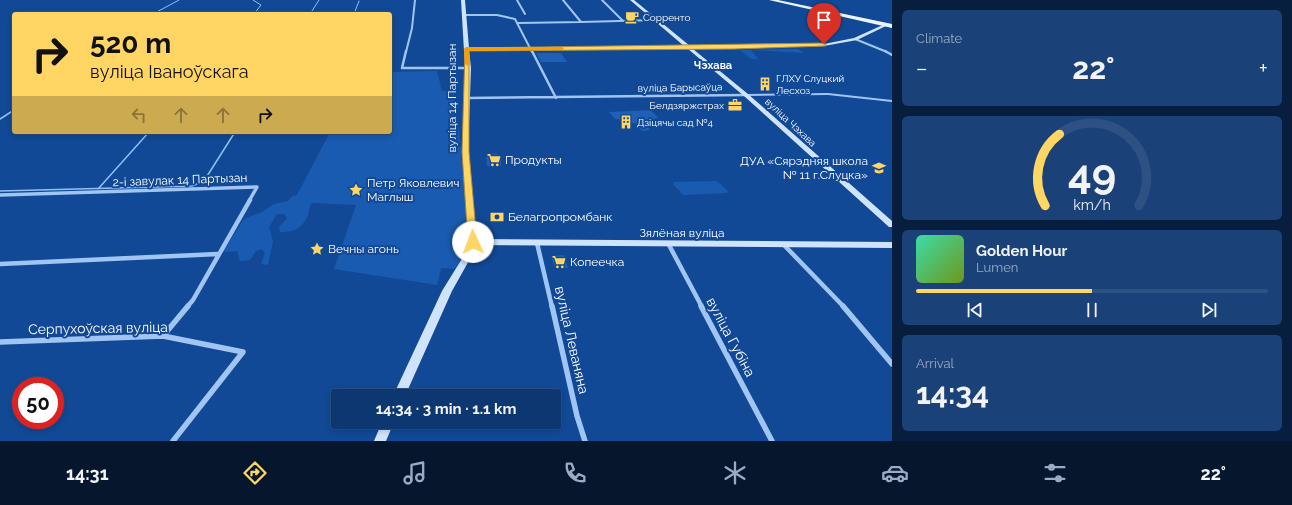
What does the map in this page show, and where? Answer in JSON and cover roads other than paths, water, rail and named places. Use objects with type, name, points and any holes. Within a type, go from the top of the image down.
[{"type":"main road","name":"вуліца 14 Партызан","points":[[402,389],[473,242],[465,152],[468,68],[463,0]]},
{"type":"main road","name":"вуліца Чэхава","points":[[632,0],[746,94],[892,225]]},
{"type":"main road","name":"вуліца Чэхава","points":[[636,0],[657,18],[657,20]]},
{"type":"main road","points":[[770,0],[889,26]]},
{"type":"main road","points":[[467,49],[690,48],[824,44],[855,39],[889,26]]},
{"type":"main road","name":"Зялёная вуліца","points":[[473,242],[669,245],[892,245]]},
{"type":"main road","points":[[380,441],[385,429]]},
{"type":"street","points":[[415,0],[412,28],[402,68],[468,68]]},
{"type":"street","points":[[517,0],[525,14]]},
{"type":"street","points":[[563,0],[581,22]]},
{"type":"street","points":[[602,0],[623,21]]},
{"type":"street","points":[[465,15],[504,16],[515,19],[556,98]]},
{"type":"street","points":[[518,23],[657,20]]},
{"type":"street","points":[[855,39],[877,47],[892,55]]},
{"type":"street","name":"вуліца Барысаўца","points":[[467,98],[828,94],[892,101]]},
{"type":"street","name":"2-і завулак 14 Партызан","points":[[0,196],[257,187],[218,254]]},
{"type":"street","name":"вуліца Леваняна","points":[[537,243],[577,416],[585,441]]},
{"type":"street","name":"вуліца Губіна","points":[[669,245],[772,441]]},
{"type":"street","points":[[784,245],[835,296],[892,364]]},
{"type":"street","points":[[0,264],[218,254]]},
{"type":"street","points":[[163,336],[193,300],[218,254]]},
{"type":"street","name":"Серпухоўская вуліца","points":[[0,342],[163,336],[243,352],[173,441]]},
{"type":"waterway","points":[[157,12],[179,0]]},
{"type":"waterway","points":[[253,0],[261,5],[256,12]]},
{"type":"waterway","points":[[311,12],[319,0]]},
{"type":"waterway","points":[[355,12],[359,1]]},
{"type":"waterway","points":[[0,119],[12,111]]},
{"type":"waterway","points":[[99,188],[147,134]]},
{"type":"waterway","points":[[99,188],[192,186],[204,181],[234,134]]},
{"type":"waterway","points":[[0,191],[99,188]]},
{"type":"place","name":"Сорренто","points":[[632,17]]},
{"type":"place","name":"ГЛХУ Слуцкий Лесхоз","points":[[765,84]]},
{"type":"place","name":"Белдзяржстрах","points":[[735,105]]},
{"type":"place","name":"Дзіцячы сад №4","points":[[626,122]]},
{"type":"place","name":"Продукты","points":[[494,160]]},
{"type":"place","name":"ДУА «Сярэдняя школа № 11 г.Слуцка»","points":[[879,168]]},
{"type":"place","name":"Петр Яковлевич Маглыш","points":[[356,190]]},
{"type":"place","name":"Белагропромбанк","points":[[497,217]]},
{"type":"place","name":"Вечны агонь","points":[[317,249]]},
{"type":"place","name":"Копеечка","points":[[559,262]]},
{"type":"district","name":"Чэхава","points":[[713,65]]}]
